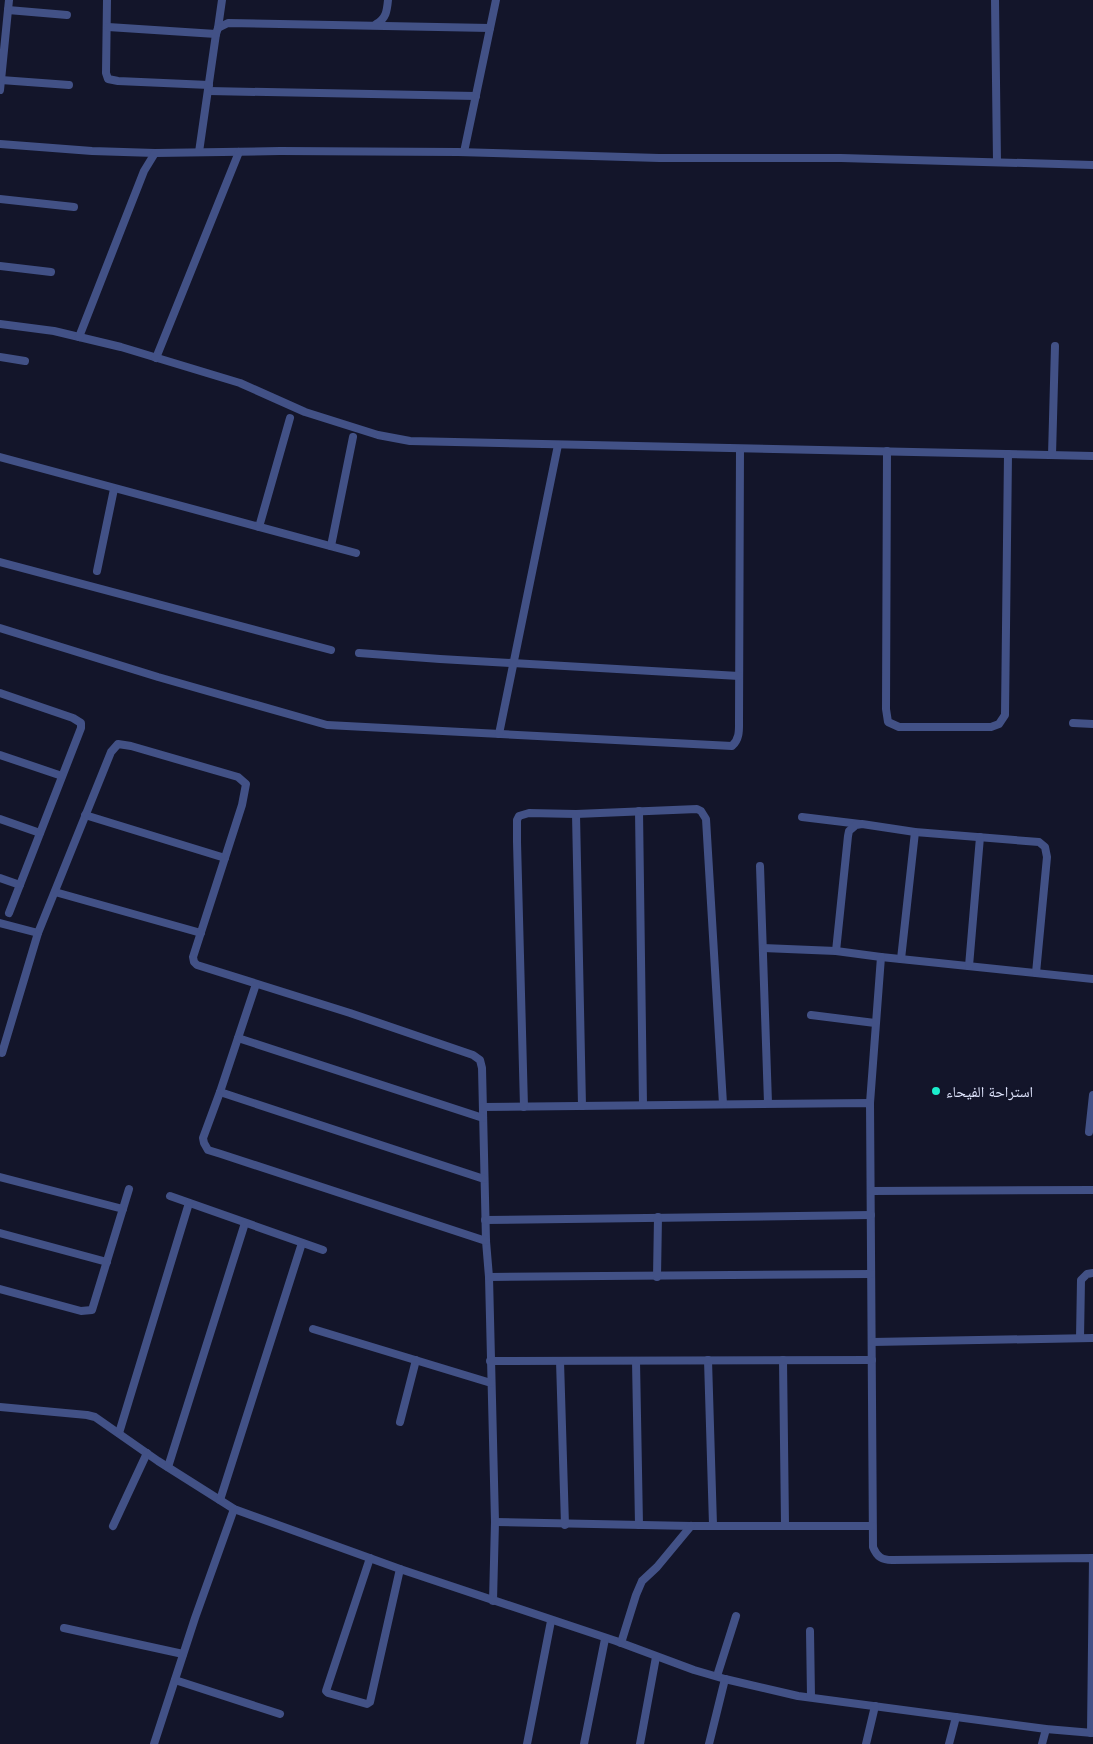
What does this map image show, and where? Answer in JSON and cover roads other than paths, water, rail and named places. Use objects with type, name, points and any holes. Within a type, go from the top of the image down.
[{"type":"street","points":[[0,90],[9,0]]},
{"type":"street","points":[[107,0],[106,73],[108,79],[209,88],[476,96]]},
{"type":"street","points":[[200,152],[222,0]]},
{"type":"street","points":[[374,25],[382,21],[386,13],[388,0]]},
{"type":"street","points":[[464,152],[496,0]]},
{"type":"street","points":[[995,0],[997,162]]},
{"type":"street","points":[[8,10],[67,15]]},
{"type":"street","points":[[108,27],[217,31],[228,23],[240,22],[490,28]]},
{"type":"street","points":[[1,80],[69,85]]},
{"type":"street","points":[[0,144],[92,151],[154,153],[464,152],[659,158],[841,158],[1093,166]]},
{"type":"street","points":[[156,358],[239,152]]},
{"type":"street","points":[[78,337],[144,171],[154,153]]},
{"type":"street","points":[[0,199],[74,207]]},
{"type":"street","points":[[0,266],[51,272]]},
{"type":"street","points":[[0,324],[54,331],[122,348],[240,383],[305,412],[394,439],[434,442],[1093,456]]},
{"type":"street","points":[[1052,455],[1055,346]]},
{"type":"street","points":[[0,358],[25,361]]},
{"type":"street","points":[[259,527],[290,418]]},
{"type":"street","points":[[331,546],[352,437]]},
{"type":"street","points":[[499,734],[558,445]]},
{"type":"street","points":[[0,628],[158,677],[327,725],[732,746],[738,736],[740,449]]},
{"type":"street","points":[[887,451],[886,709],[888,722],[899,727],[991,726],[1000,724],[1005,714],[1008,454]]},
{"type":"street","points":[[0,457],[356,553]]},
{"type":"street","points":[[97,571],[114,489]]},
{"type":"street","points":[[0,562],[331,650]]},
{"type":"street","points":[[359,653],[739,676]]},
{"type":"street","points":[[0,693],[73,718],[81,723],[9,913]]},
{"type":"street","points":[[1073,723],[1093,724]]},
{"type":"street","points":[[2,1053],[38,934],[111,752],[118,744],[131,746],[238,777],[244,781],[246,788],[193,957],[194,962],[198,966],[350,1013],[478,1058],[481,1064],[495,1522],[493,1601]]},
{"type":"street","points":[[0,755],[62,776]]},
{"type":"street","points":[[524,1106],[517,820],[519,816],[524,814],[576,814],[697,809],[702,811],[706,819],[722,1104]]},
{"type":"street","points":[[639,811],[643,1105]]},
{"type":"street","points":[[576,814],[582,1106]]},
{"type":"street","points":[[85,815],[225,858]]},
{"type":"street","points":[[802,817],[915,832],[1039,842],[1045,847],[1047,856],[1036,973]]},
{"type":"street","points":[[0,819],[40,833]]},
{"type":"street","points":[[836,951],[848,836],[851,828],[862,824]]},
{"type":"street","points":[[901,959],[915,832]]},
{"type":"street","points":[[969,966],[980,837]]},
{"type":"street","points":[[760,866],[768,1103]]},
{"type":"street","points":[[0,878],[20,885]]},
{"type":"street","points":[[55,892],[201,933]]},
{"type":"street","points":[[0,923],[38,934]]},
{"type":"street","points":[[763,948],[836,951],[1093,979]]},
{"type":"street","points":[[0,1407],[87,1415],[102,1422],[234,1509],[400,1569],[721,1678],[811,1697],[1046,1729],[1092,1733],[1093,1558],[886,1560],[876,1554],[873,1547],[870,1103],[881,957]]},
{"type":"street","points":[[256,984],[203,1138],[208,1150],[486,1241]]},
{"type":"street","points":[[811,1015],[875,1024]]},
{"type":"street","points":[[238,1038],[483,1118]]},
{"type":"street","points":[[220,1092],[484,1179]]},
{"type":"street","points":[[1089,1132],[1093,1095]]},
{"type":"street","points":[[482,1107],[870,1103]]},
{"type":"street","points":[[0,1177],[123,1209]]},
{"type":"street","points":[[0,1289],[88,1311],[92,1310],[129,1189]]},
{"type":"street","points":[[871,1191],[1093,1190]]},
{"type":"street","points":[[170,1196],[323,1250]]},
{"type":"street","points":[[119,1433],[189,1203]]},
{"type":"street","points":[[485,1220],[871,1215]]},
{"type":"street","points":[[657,1276],[658,1217]]},
{"type":"street","points":[[168,1467],[245,1223]]},
{"type":"street","points":[[0,1233],[107,1262]]},
{"type":"street","points":[[220,1500],[302,1243]]},
{"type":"street","points":[[1080,1338],[1081,1280],[1087,1274],[1093,1273]]},
{"type":"street","points":[[489,1277],[871,1274]]},
{"type":"street","points":[[313,1329],[491,1383]]},
{"type":"street","points":[[872,1342],[1093,1338]]},
{"type":"street","points":[[400,1422],[416,1360]]},
{"type":"street","points":[[490,1360],[872,1360]]},
{"type":"street","points":[[708,1360],[713,1525]]},
{"type":"street","points":[[783,1360],[785,1525]]},
{"type":"street","points":[[560,1361],[565,1525]]},
{"type":"street","points":[[636,1361],[639,1525]]},
{"type":"street","points":[[113,1526],[147,1453]]},
{"type":"street","points":[[154,1744],[183,1654],[234,1509]]},
{"type":"street","points":[[495,1522],[565,1525],[872,1526]]},
{"type":"street","points":[[621,1643],[642,1581],[657,1567],[691,1526]]},
{"type":"street","points":[[370,1558],[326,1690],[328,1693],[367,1704],[370,1702],[400,1569]]},
{"type":"street","points":[[709,1744],[721,1678],[736,1616]]},
{"type":"street","points":[[527,1744],[551,1621]]},
{"type":"street","points":[[64,1628],[183,1654]]},
{"type":"street","points":[[810,1630],[811,1697]]},
{"type":"street","points":[[584,1744],[605,1639]]},
{"type":"street","points":[[640,1744],[656,1657]]},
{"type":"street","points":[[175,1680],[280,1714]]},
{"type":"street","points":[[866,1744],[875,1706]]},
{"type":"street","points":[[949,1744],[956,1717]]},
{"type":"street","points":[[1042,1744],[1046,1729]]},
{"type":"place","name":"استراحة الفيحاء","points":[[936,1091]]}]
